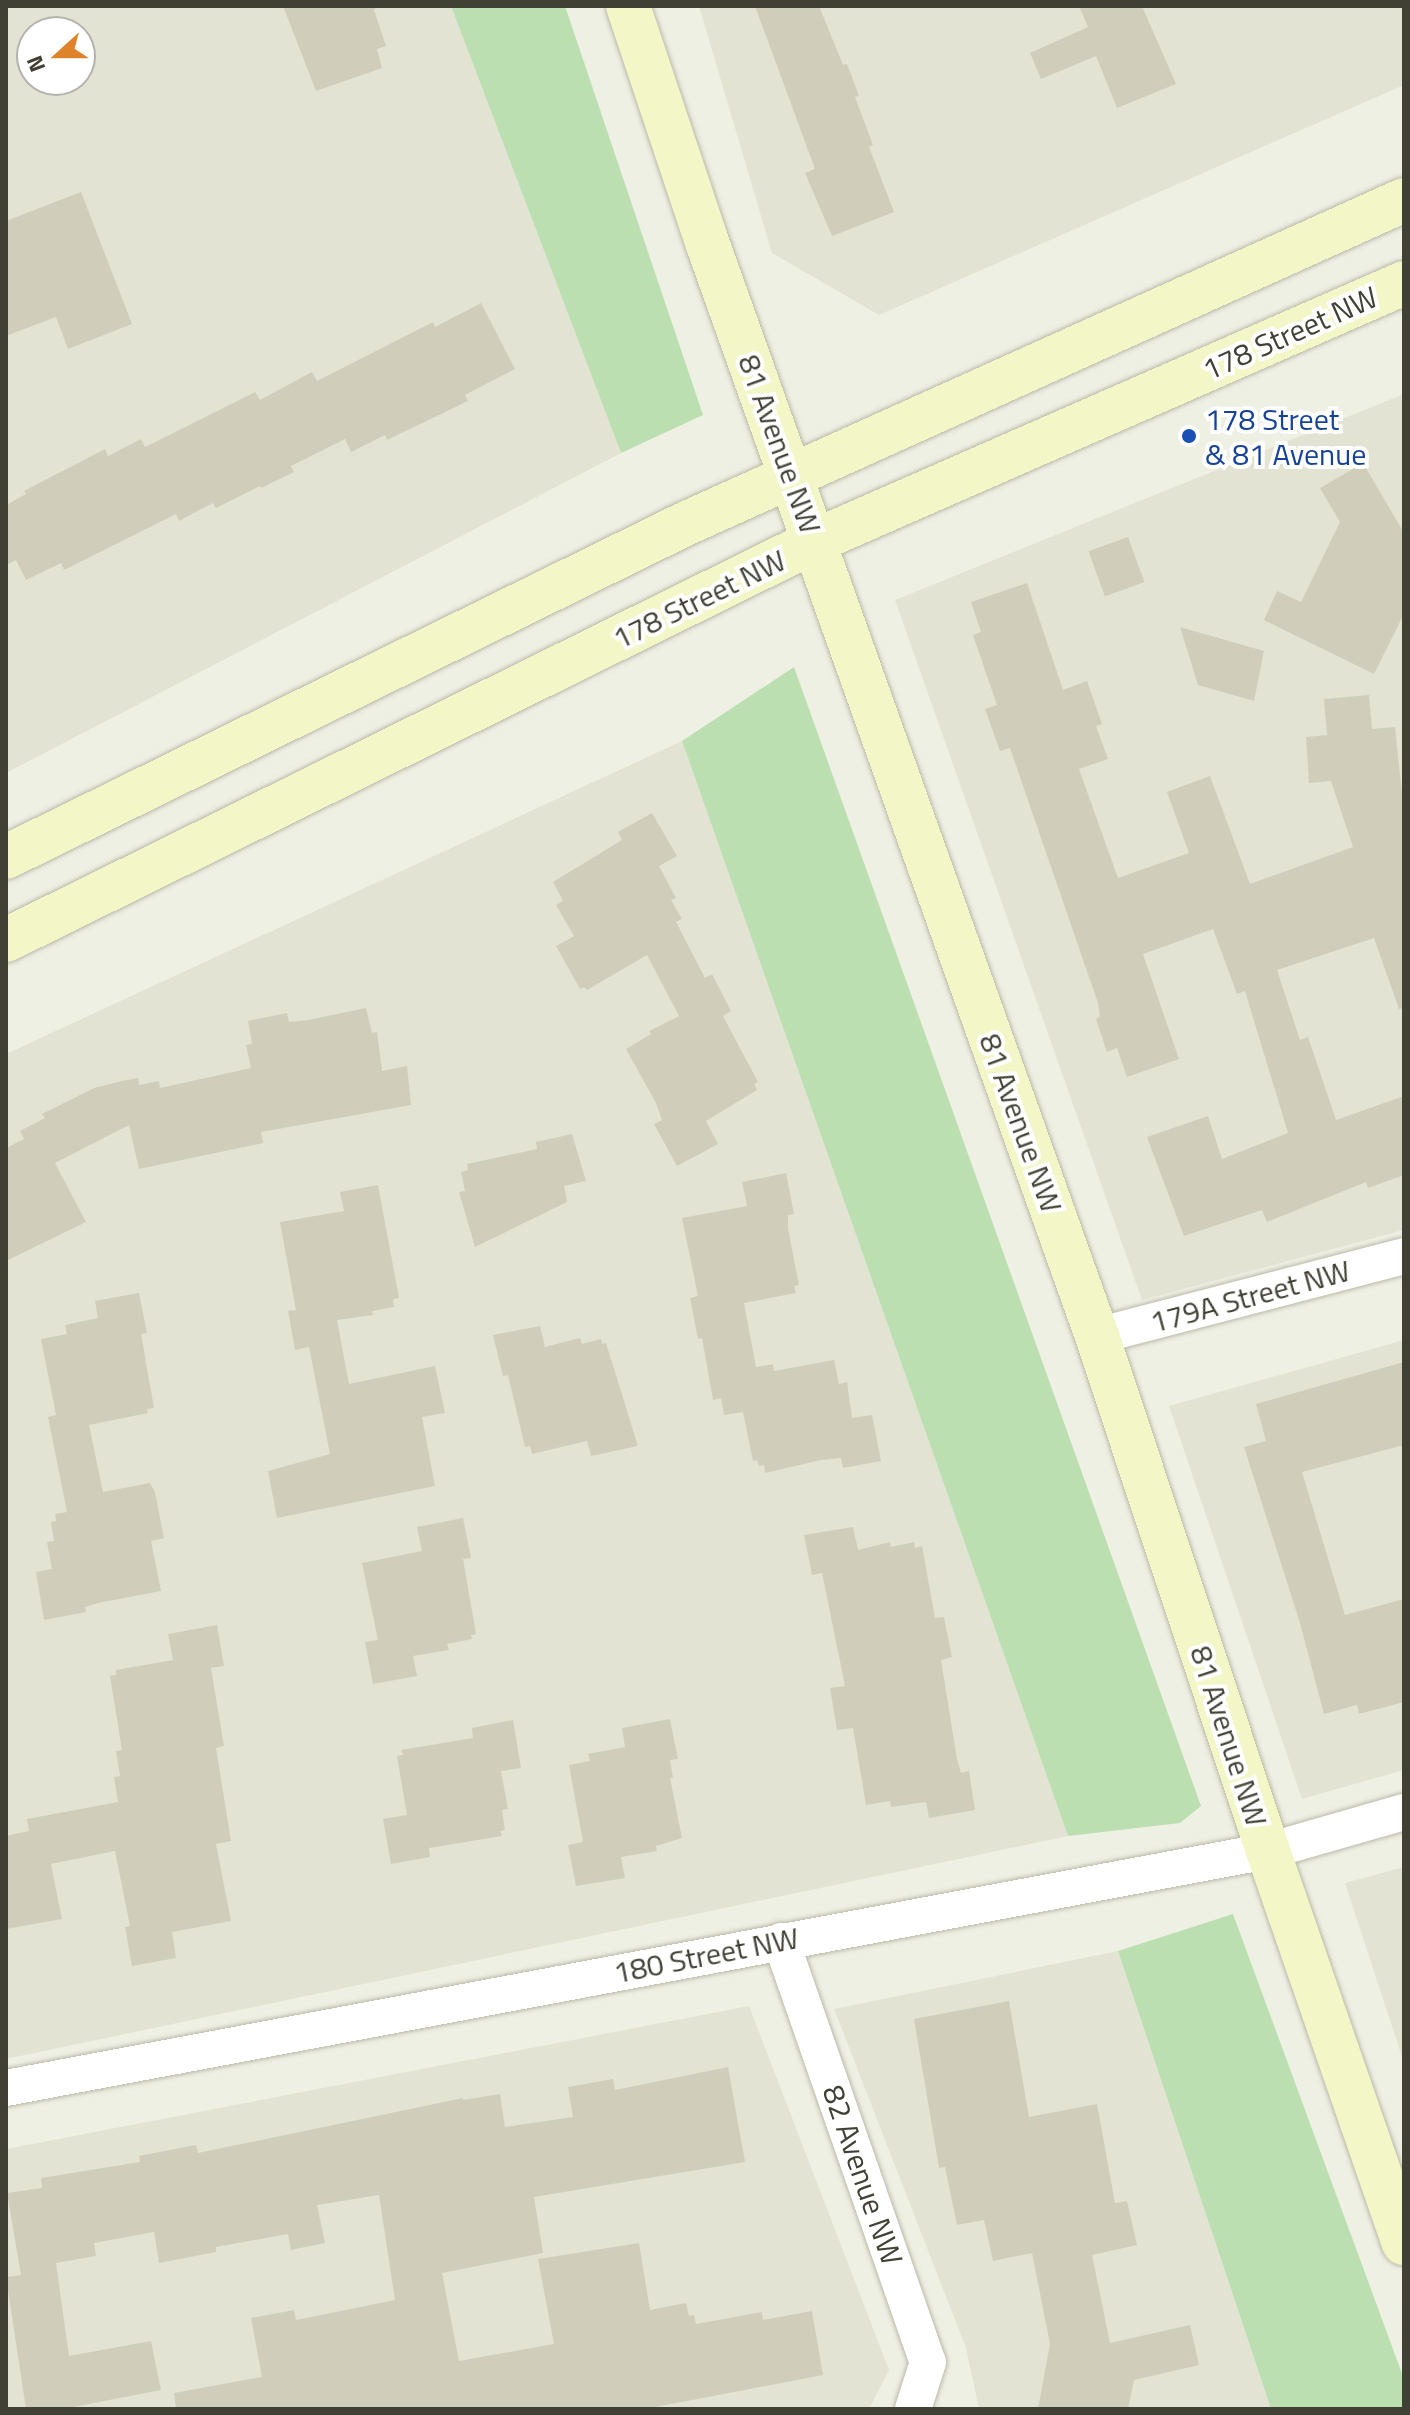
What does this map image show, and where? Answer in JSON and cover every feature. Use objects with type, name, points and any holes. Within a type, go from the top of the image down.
[{"type":"main road","name":"81 Avenue NW","points":[[628,6],[707,242],[1097,1336],[1268,1851],[1404,2243]]},
{"type":"main road","points":[[6,857],[141,788],[792,475],[1404,200]]},
{"type":"main road","name":"178 Street NW","points":[[6,940],[815,541],[1404,283]]},
{"type":"street","name":"179A Street NW","points":[[1097,1336],[1404,1256]]},
{"type":"street","name":"180 Street NW","points":[[6,2088],[1268,1851],[1404,1812]]},
{"type":"street","name":"82 Avenue NW","points":[[781,1941],[928,2362],[913,2409]]},
{"type":"shaded area","points":[[6,6],[451,6],[621,453],[6,773]]},
{"type":"shaded area","points":[[699,6],[1404,6],[1404,85],[879,315],[772,253]]},
{"type":"shaded area","points":[[1404,394],[1404,1230],[1142,1300],[895,600]]},
{"type":"shaded area","points":[[682,741],[1068,1836],[6,2059],[6,1054]]},
{"type":"shaded area","points":[[1404,1340],[1404,1770],[1302,1799],[1169,1406]]},
{"type":"shaded area","points":[[1404,1867],[1404,2063],[1345,1883]]},
{"type":"shaded area","points":[[1118,1951],[1271,2409],[979,2409],[966,2348],[834,2009]]},
{"type":"shaded area","points":[[749,2006],[889,2370],[869,2409],[6,2409],[6,2149]]},
{"type":"green space","points":[[451,6],[565,6],[703,415],[621,453]]},
{"type":"green space","points":[[794,667],[1201,1806],[1180,1823],[1068,1836],[682,741]]},
{"type":"green space","points":[[1233,1914],[1404,2379],[1404,2409],[1271,2409],[1118,1951]]},
{"type":"building","points":[[283,6],[378,6],[374,10],[386,46],[377,49],[382,68],[316,91]]},
{"type":"building","points":[[755,6],[819,6],[859,96],[855,97],[873,145],[869,147],[894,212],[832,236],[805,173],[815,169]]},
{"type":"building","points":[[1079,6],[1142,6],[1176,84],[1117,108],[1096,56],[1041,79],[1030,53],[1088,27]]},
{"type":"building","points":[[81,192],[132,324],[68,349],[56,317],[6,336],[6,221]]},
{"type":"building","points":[[481,303],[515,369],[465,395],[468,401],[387,440],[385,435],[351,452],[345,439],[291,466],[294,472],[261,488],[216,508],[213,503],[179,521],[176,514],[64,570],[61,563],[26,580],[16,560],[6,565],[6,505],[26,494],[24,491],[105,449],[108,456],[141,439],[145,447],[255,392],[260,400],[312,372],[317,381],[433,322],[435,327]]},
{"type":"building","points":[[1363,463],[1404,533],[1404,614],[1374,674],[1264,620],[1277,591],[1301,602],[1340,522],[1320,488]]},
{"type":"building","points":[[1128,537],[1144,582],[1105,596],[1089,551]]},
{"type":"building","points":[[1027,583],[1063,690],[1087,681],[1102,724],[1096,726],[1108,759],[1079,769],[1118,878],[1189,853],[1167,792],[1210,776],[1250,884],[1353,847],[1331,781],[1309,783],[1306,737],[1327,735],[1324,699],[1369,695],[1372,729],[1395,727],[1404,813],[1404,1008],[1399,1009],[1374,938],[1277,970],[1300,1040],[1308,1037],[1336,1120],[1404,1096],[1404,1175],[1368,1188],[1366,1182],[1267,1222],[1262,1210],[1184,1236],[1147,1137],[1208,1116],[1222,1159],[1288,1133],[1245,991],[1237,994],[1213,929],[1143,954],[1179,1059],[1127,1077],[1117,1048],[1107,1052],[1096,1019],[1100,1017],[1098,1003],[1010,748],[1000,751],[985,709],[997,705],[973,635],[981,632],[971,602]]},
{"type":"building","points":[[1180,627],[1264,651],[1254,701],[1198,685]]},
{"type":"building","points":[[652,813],[677,856],[659,866],[676,898],[671,900],[682,919],[676,922],[705,978],[712,974],[731,1011],[723,1016],[758,1082],[754,1084],[757,1090],[706,1121],[718,1144],[677,1166],[654,1124],[662,1120],[656,1103],[626,1049],[651,1034],[649,1031],[679,1016],[647,955],[587,990],[584,987],[580,989],[556,946],[574,936],[556,905],[563,901],[553,882],[622,840],[618,832]]},
{"type":"building","points":[[366,1008],[372,1033],[377,1032],[382,1071],[407,1066],[411,1105],[261,1132],[263,1143],[139,1169],[129,1125],[55,1163],[86,1222],[6,1261],[6,1148],[24,1139],[20,1131],[45,1118],[42,1114],[94,1088],[122,1081],[138,1078],[139,1085],[159,1081],[160,1088],[251,1068],[246,1045],[252,1044],[248,1021],[287,1013],[289,1022],[308,1020]]},
{"type":"building","points":[[572,1134],[586,1181],[564,1186],[567,1202],[475,1247],[459,1192],[465,1191],[461,1172],[468,1170],[467,1164],[537,1149],[536,1142]]},
{"type":"building","points":[[786,1173],[794,1214],[788,1215],[788,1228],[799,1285],[794,1286],[796,1293],[744,1303],[756,1367],[773,1364],[774,1371],[834,1360],[839,1384],[847,1382],[852,1418],[872,1415],[881,1461],[843,1468],[841,1458],[821,1460],[765,1473],[764,1465],[759,1466],[757,1460],[753,1461],[743,1412],[724,1415],[721,1398],[713,1400],[702,1338],[698,1339],[690,1298],[698,1296],[682,1218],[747,1206],[742,1182]]},
{"type":"building","points":[[378,1185],[399,1298],[393,1299],[394,1307],[372,1311],[373,1315],[337,1320],[349,1384],[435,1366],[445,1413],[422,1417],[435,1486],[277,1518],[268,1471],[330,1454],[309,1347],[295,1350],[288,1311],[296,1310],[280,1222],[344,1211],[340,1192]]},
{"type":"building","points":[[139,1293],[147,1333],[141,1334],[154,1408],[147,1409],[148,1413],[89,1425],[103,1492],[150,1483],[155,1492],[164,1538],[151,1541],[161,1591],[98,1603],[85,1607],[86,1612],[44,1620],[36,1572],[52,1569],[47,1542],[54,1541],[51,1522],[56,1521],[55,1514],[67,1512],[48,1417],[56,1415],[41,1339],[67,1334],[65,1325],[98,1318],[95,1301]]},
{"type":"building","points":[[540,1326],[545,1347],[580,1338],[582,1344],[601,1339],[602,1344],[606,1343],[638,1446],[591,1456],[587,1441],[532,1454],[530,1446],[525,1447],[508,1375],[503,1376],[493,1335]]},
{"type":"building","points":[[1404,1362],[1404,1445],[1302,1472],[1345,1615],[1404,1599],[1404,1702],[1359,1714],[1357,1705],[1324,1714],[1300,1623],[1244,1447],[1266,1441],[1256,1404]]},
{"type":"building","points":[[463,1518],[471,1558],[463,1559],[476,1634],[471,1635],[472,1639],[447,1644],[449,1650],[413,1656],[417,1676],[373,1684],[365,1642],[378,1640],[362,1563],[422,1551],[417,1527]]},
{"type":"building","points":[[853,1527],[858,1550],[890,1542],[891,1547],[914,1542],[915,1548],[922,1546],[935,1618],[944,1617],[952,1657],[941,1660],[957,1759],[961,1773],[969,1771],[975,1810],[929,1818],[926,1802],[891,1807],[890,1801],[866,1805],[853,1728],[837,1730],[830,1688],[845,1686],[822,1573],[812,1575],[804,1535]]},
{"type":"building","points":[[217,1625],[224,1666],[211,1668],[224,1746],[216,1748],[231,1841],[216,1844],[231,1921],[172,1932],[176,1958],[132,1966],[125,1927],[130,1926],[115,1851],[51,1864],[62,1919],[6,1929],[6,1836],[29,1831],[27,1819],[118,1802],[114,1777],[120,1776],[116,1751],[122,1750],[110,1676],[116,1675],[116,1670],[173,1660],[168,1634]]},
{"type":"building","points":[[670,1719],[678,1759],[670,1760],[673,1778],[670,1778],[682,1838],[656,1846],[657,1851],[621,1857],[625,1878],[576,1886],[568,1845],[583,1842],[569,1765],[590,1761],[588,1754],[625,1747],[622,1728]]},
{"type":"building","points":[[513,1720],[521,1768],[501,1771],[508,1809],[502,1810],[505,1830],[500,1831],[502,1836],[429,1848],[430,1857],[391,1864],[383,1819],[407,1815],[397,1756],[403,1755],[401,1750],[473,1738],[472,1728]]},
{"type":"building","points":[[1009,2001],[1029,2117],[1097,2104],[1115,2203],[1127,2201],[1137,2245],[1092,2255],[1110,2343],[1190,2325],[1199,2365],[1134,2380],[1128,2409],[1038,2409],[1050,2344],[1032,2253],[993,2261],[984,2220],[957,2225],[945,2167],[939,2168],[914,2019]]},
{"type":"building","points":[[728,2067],[745,2162],[534,2197],[543,2253],[442,2273],[459,2361],[554,2344],[538,2259],[639,2243],[650,2310],[686,2303],[689,2316],[694,2315],[696,2324],[762,2312],[763,2320],[812,2311],[823,2375],[645,2409],[176,2409],[174,2393],[262,2377],[251,2318],[294,2310],[296,2320],[395,2300],[379,2195],[317,2205],[325,2243],[291,2250],[288,2234],[216,2247],[216,2252],[159,2263],[154,2232],[94,2243],[96,2256],[56,2263],[69,2356],[151,2341],[161,2390],[63,2409],[26,2409],[6,2277],[21,2275],[7,2193],[42,2188],[41,2178],[140,2162],[139,2156],[196,2145],[198,2153],[463,2098],[500,2094],[505,2127],[573,2117],[568,2087],[613,2079],[615,2090]]},
{"type":"place","name":"178 Street & 81 Avenue","points":[[1189,436]]}]
